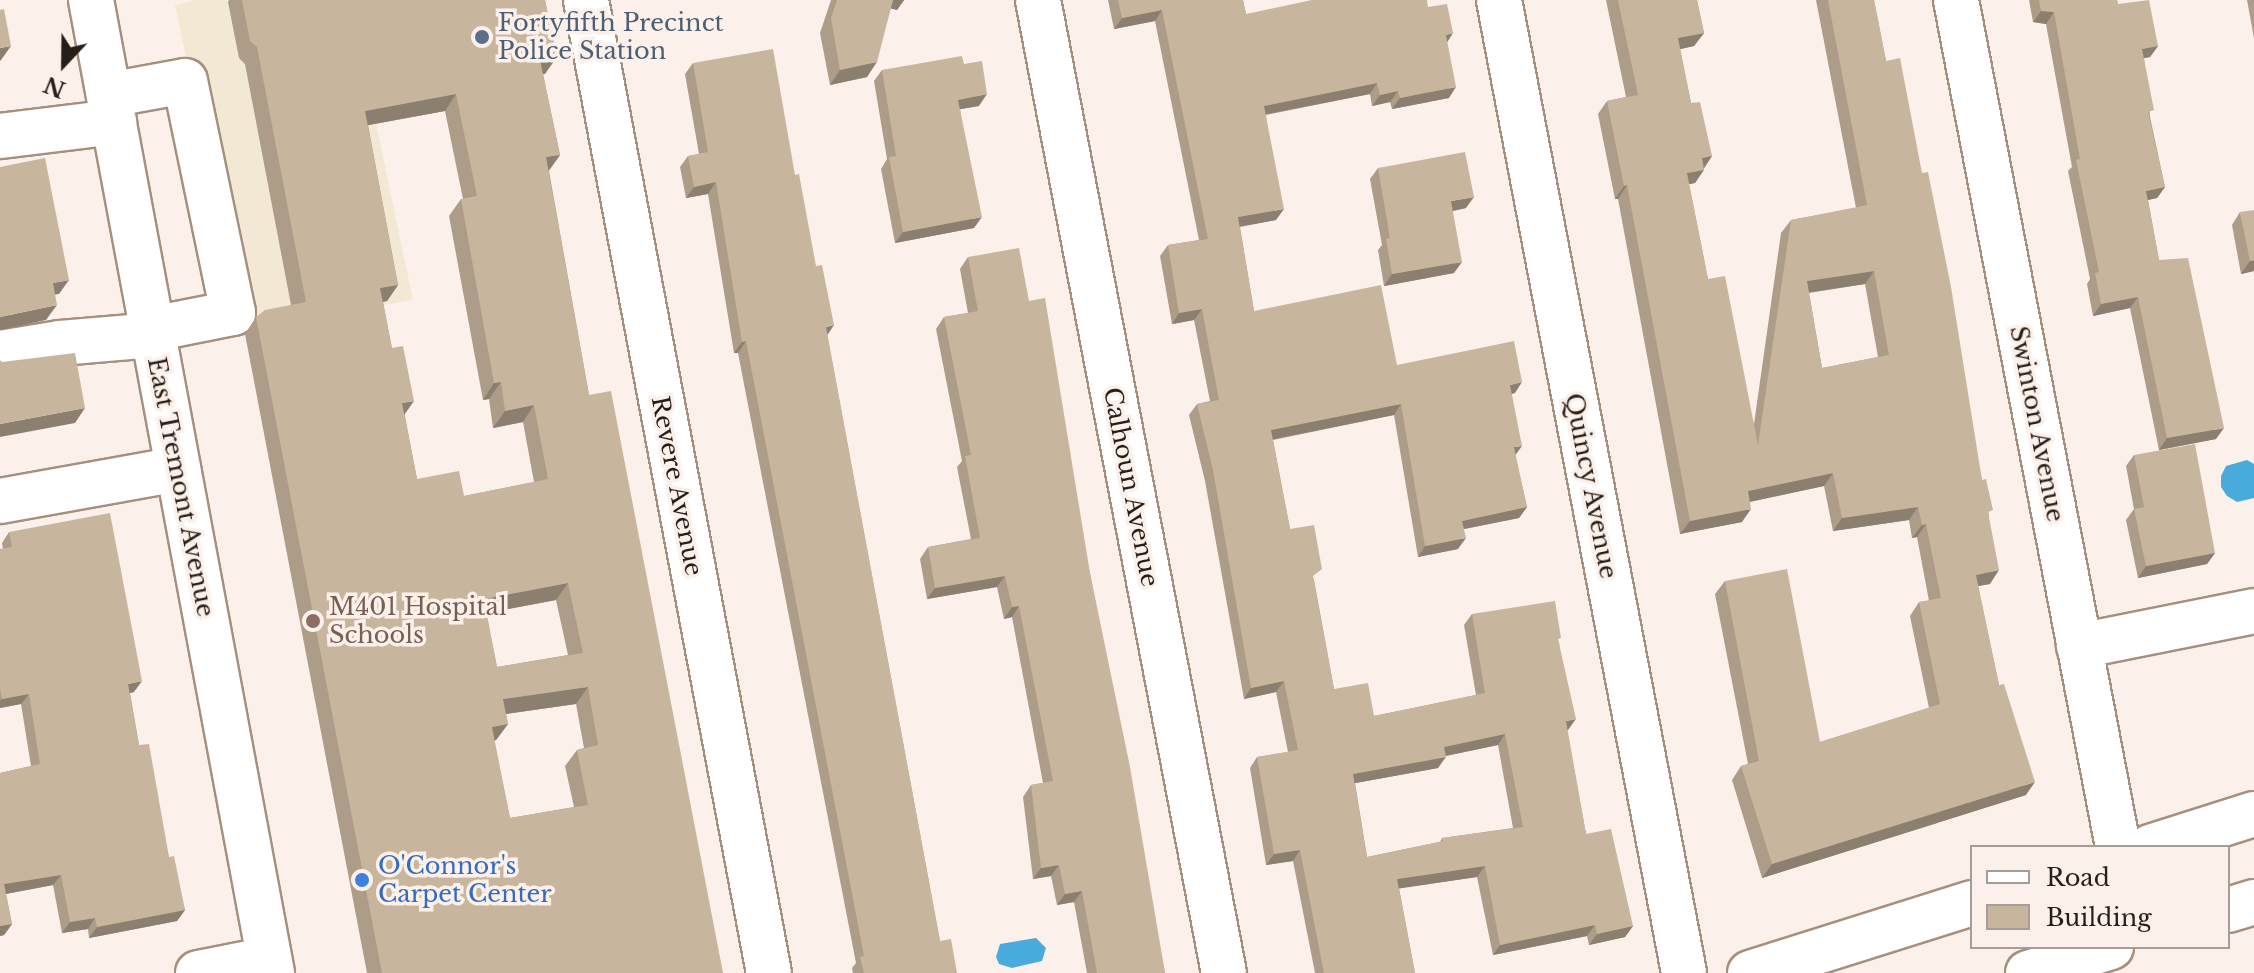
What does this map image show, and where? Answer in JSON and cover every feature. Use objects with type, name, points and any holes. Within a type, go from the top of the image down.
[{"type":"main road","name":"East Tremont Avenue","points":[[91,0],[270,966]]},
{"type":"main road","name":"Revere Avenue","points":[[586,0],[769,973]]},
{"type":"main road","name":"Calhoun Avenue","points":[[1038,0],[1224,973]]},
{"type":"main road","name":"Quincy Avenue","points":[[1499,0],[1684,973]]},
{"type":"main road","name":"Swinton Avenue","points":[[1956,0],[2118,845]]},
{"type":"main road","points":[[0,136],[111,109],[185,81],[233,313],[152,332],[0,353]]},
{"type":"main road","points":[[0,501],[178,469]]},
{"type":"main road","points":[[2079,646],[2254,611]]},
{"type":"main road","points":[[2156,845],[2254,814]]},
{"type":"main road","points":[[2230,909],[2254,902]]},
{"type":"main road","points":[[1750,973],[1970,904]]},
{"type":"main road","points":[[2028,973],[2105,949]]},
{"type":"main road","points":[[198,973],[270,966]]},
{"type":"shaded area","points":[[194,0],[350,0],[413,300],[244,328],[175,5]]},
{"type":"water","points":[[2247,460],[2254,464],[2254,498],[2237,502],[2227,496],[2221,487],[2221,476],[2226,466]]},
{"type":"water","points":[[1036,938],[1046,948],[1042,961],[1012,968],[999,964],[996,957],[1000,944]]},
{"type":"building","points":[[242,0],[545,0],[557,57],[540,60],[560,155],[546,157],[589,395],[611,391],[723,973],[382,973],[256,317],[265,310],[306,302],[257,47],[250,41]],"holes":[[[456,94],[477,196],[461,199],[494,383],[501,382],[505,411],[534,405],[548,479],[464,496],[459,471],[417,479],[402,403],[414,401],[403,346],[392,348],[380,288],[398,285],[365,111]],[[568,583],[583,653],[497,667],[484,599]],[[588,687],[598,745],[577,750],[588,805],[510,818],[492,727],[508,724],[503,699]]]},
{"type":"building","points":[[837,0],[893,0],[877,62],[840,70],[831,18]]},
{"type":"building","points":[[1118,0],[1243,0],[1246,14],[1312,0],[1427,0],[1428,7],[1447,4],[1453,33],[1446,35],[1456,87],[1400,98],[1398,91],[1380,95],[1377,83],[1264,106],[1284,209],[1238,217],[1254,311],[1381,285],[1397,365],[1514,341],[1522,382],[1510,385],[1522,446],[1514,447],[1527,507],[1462,521],[1466,538],[1425,546],[1401,404],[1271,430],[1290,529],[1314,525],[1322,569],[1313,576],[1334,689],[1368,683],[1374,716],[1485,693],[1472,614],[1555,601],[1561,638],[1558,639],[1576,719],[1566,721],[1586,834],[1611,829],[1633,926],[1597,934],[1595,925],[1500,945],[1485,866],[1397,879],[1415,973],[1324,973],[1300,850],[1274,854],[1257,757],[1298,750],[1284,681],[1251,688],[1213,470],[1197,404],[1219,400],[1202,309],[1179,313],[1168,245],[1208,239],[1162,10],[1122,18]],"holes":[[[1505,734],[1523,827],[1442,838],[1443,841],[1367,857],[1353,774],[1446,757],[1444,747]]]},
{"type":"building","points":[[1618,0],[1697,0],[1704,33],[1678,38],[1691,103],[1700,102],[1712,156],[1702,158],[1704,170],[1687,173],[1708,279],[1725,276],[1758,445],[1791,220],[1867,205],[1828,0],[1874,0],[1886,61],[1900,58],[1922,173],[1928,172],[1951,287],[1982,480],[1986,479],[1993,510],[1988,512],[1999,570],[1976,575],[1999,685],[2004,684],[2035,782],[1772,864],[1741,766],[1759,761],[1725,581],[1787,569],[1820,742],[1940,704],[1919,602],[1941,598],[1926,524],[1922,525],[1918,507],[1842,518],[1833,473],[1748,491],[1751,509],[1690,521],[1627,185],[1624,186],[1607,101],[1638,95]],"holes":[[[1874,271],[1889,355],[1822,368],[1807,281]]]},
{"type":"building","points":[[2039,0],[2117,0],[2118,4],[2149,0],[2158,46],[2142,49],[2154,110],[2148,112],[2165,187],[2146,191],[2159,260],[2188,258],[2224,428],[2167,438],[2138,297],[2101,304],[2095,273],[2099,272],[2076,160],[2080,159],[2054,12],[2041,11]]},
{"type":"building","points":[[4,9],[11,46],[0,48],[0,10]]},
{"type":"building","points":[[773,49],[795,175],[799,174],[816,266],[822,265],[834,325],[826,327],[940,941],[951,939],[957,973],[864,973],[860,957],[864,956],[746,341],[742,342],[716,182],[694,187],[688,156],[708,152],[693,63]]},
{"type":"building","points":[[962,56],[964,64],[982,61],[987,94],[958,100],[982,217],[903,232],[889,157],[896,156],[882,70]]},
{"type":"building","points":[[1465,152],[1474,197],[1451,201],[1462,262],[1392,274],[1386,239],[1390,238],[1378,168]]},
{"type":"building","points":[[45,158],[69,280],[53,283],[57,305],[0,317],[0,167]]},
{"type":"building","points":[[2254,210],[2254,260],[2250,261],[2240,212]]},
{"type":"building","points":[[1019,248],[1029,301],[1045,298],[1090,573],[1130,767],[1165,973],[1097,973],[1082,891],[1065,894],[1059,865],[1041,868],[1031,785],[1053,781],[1019,606],[1012,607],[1005,576],[935,588],[928,547],[980,538],[965,456],[971,455],[944,317],[978,311],[968,257]]},
{"type":"building","points":[[75,353],[85,408],[0,424],[0,360]]},
{"type":"building","points":[[2195,444],[2215,553],[2146,566],[2134,509],[2144,507],[2134,455]]},
{"type":"building","points":[[110,513],[142,681],[128,684],[139,745],[149,744],[169,857],[174,856],[185,910],[97,927],[95,918],[70,922],[61,875],[4,884],[12,924],[0,926],[0,773],[40,764],[29,694],[2,699],[0,689],[0,549],[12,547],[9,532]]},
{"type":"place","name":"Fortyfifth Precinct Police Station","points":[[482,37]]},
{"type":"place","name":"M401 Hospital Schools","points":[[313,621]]},
{"type":"place","name":"O'Connor's Carpet Center","points":[[362,880]]}]
